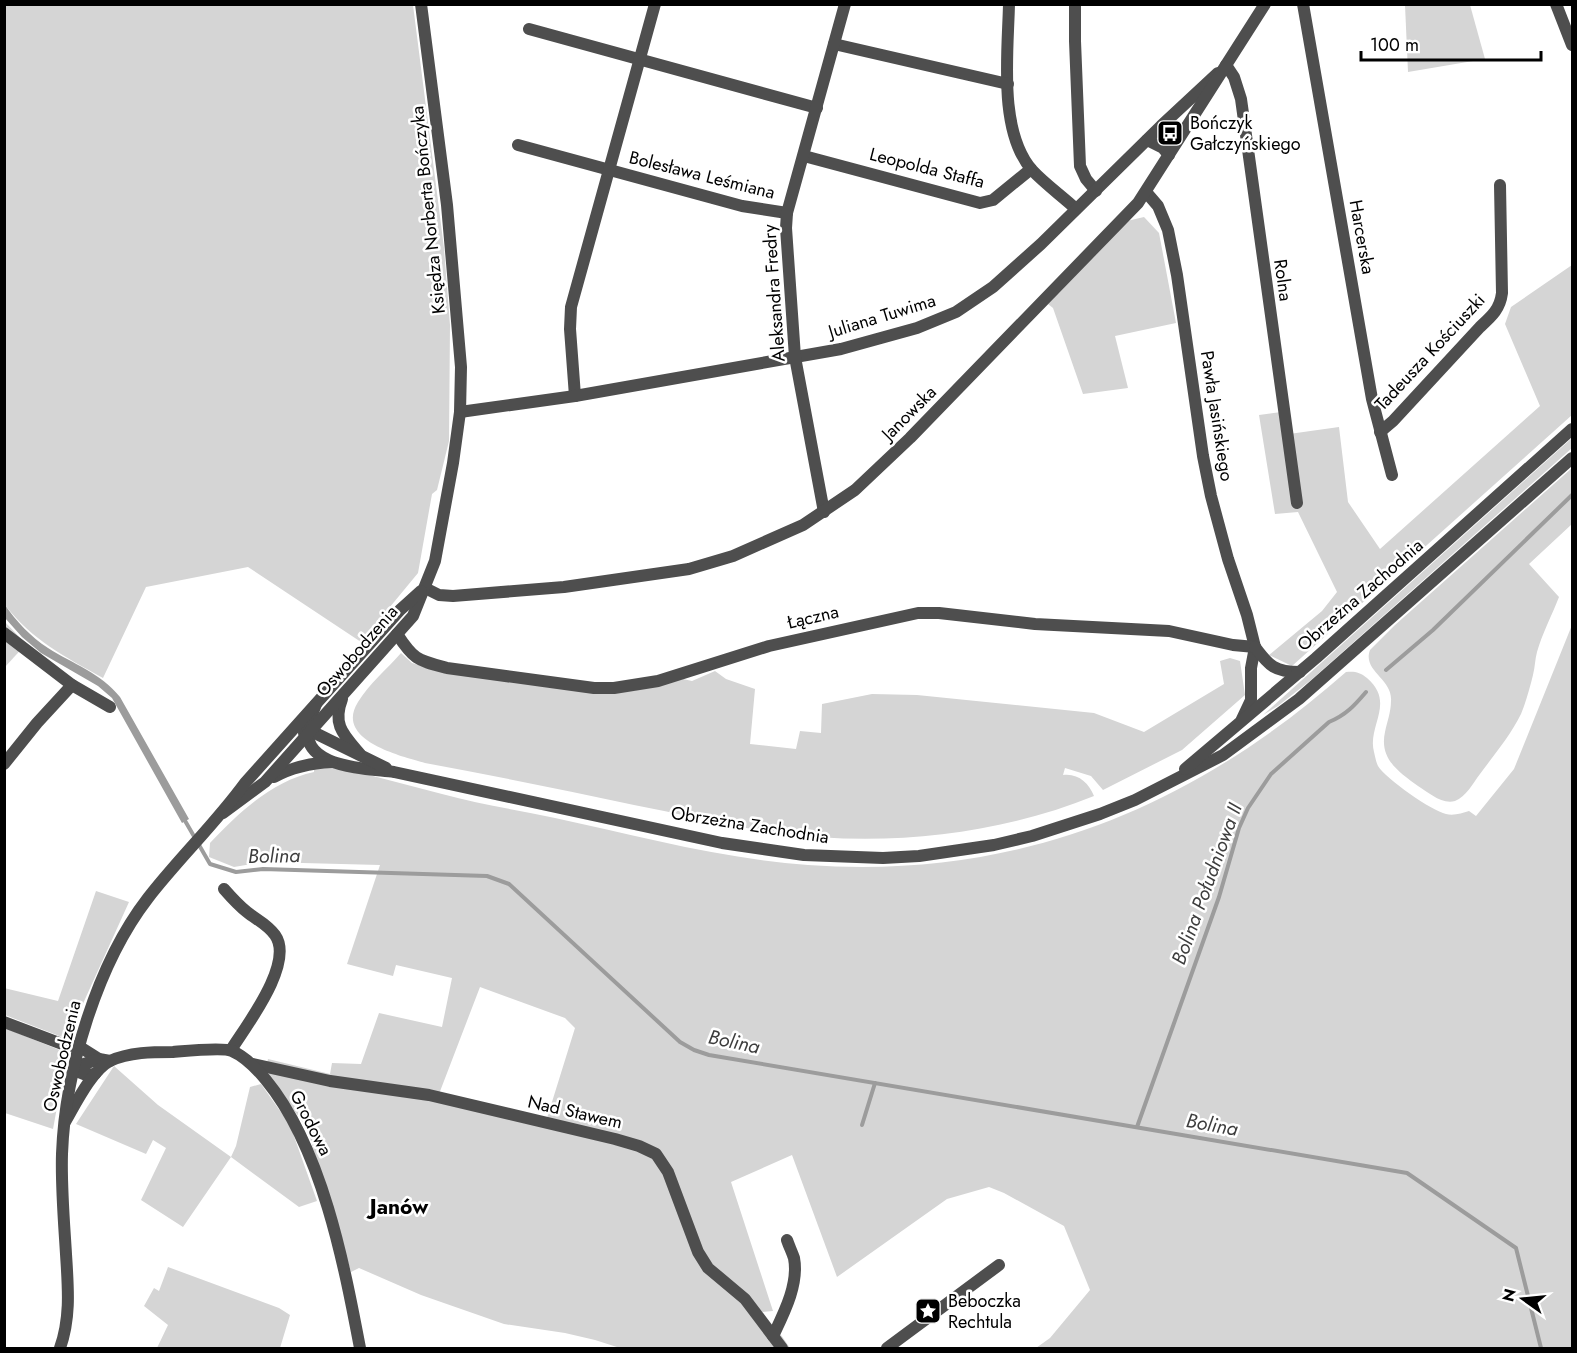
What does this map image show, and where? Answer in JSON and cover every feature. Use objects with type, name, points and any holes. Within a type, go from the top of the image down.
[{"type":"street","name":"Księdza Norberta Bończyka","points":[[421,4],[447,205],[459,330],[460,412]]},
{"type":"street","name":"Bolesława Leśmiana","points":[[575,396],[570,328],[571,306],[655,4]]},
{"type":"street","name":"Aleksandra Fredry","points":[[824,512],[795,357],[786,228],[787,213],[844,4]]},
{"type":"street","points":[[1009,4],[1008,84],[1014,134],[1031,169],[1076,209]]},
{"type":"street","points":[[1075,4],[1074,41],[1080,166],[1086,179],[1096,190]]},
{"type":"street","name":"Janowska","points":[[424,588],[439,595],[453,596],[564,587],[688,569],[734,556],[802,525],[824,512],[855,490],[910,438],[1138,203],[1265,4]]},
{"type":"street","name":"Harcerska","points":[[1303,4],[1370,387],[1392,475]]},
{"type":"street","points":[[1556,4],[1572,45]]},
{"type":"street","points":[[529,28],[817,108]]},
{"type":"street","points":[[834,44],[1008,84]]},
{"type":"street","name":"Juliana Tuwima","points":[[460,412],[575,396],[841,349],[917,328],[956,312],[993,287],[1225,66]]},
{"type":"street","name":"Rolna","points":[[1225,66],[1234,77],[1241,99],[1297,504]]},
{"type":"street","points":[[1147,140],[1163,148],[1169,155]]},
{"type":"street","name":"Bolesława Leśmiana","points":[[518,145],[742,206],[787,213]]},
{"type":"street","name":"Leopolda Staffa","points":[[804,156],[980,203],[993,200],[1031,169]]},
{"type":"street","name":"Tadeusza Kościuszki","points":[[1380,432],[1393,421],[1500,305],[1502,293],[1500,185]]},
{"type":"street","name":"Pawła Jasińskiego","points":[[1146,192],[1158,206],[1168,230],[1177,274],[1203,456],[1211,496],[1255,647],[1268,664],[1282,672],[1300,672]]},
{"type":"street","name":"Oswobodzenia","points":[[265,782],[413,616],[435,561],[460,412]]},
{"type":"street","name":"Obrzeżna Zachodnia","points":[[1168,783],[1300,672],[1572,429]]},
{"type":"street","name":"Obrzeżna Zachodnia","points":[[333,762],[394,772],[722,843],[804,855],[883,858],[919,856],[959,851],[1032,836],[1100,814],[1223,755],[1291,705],[1366,642],[1572,458]]},
{"type":"street","name":"Oswobodzenia","points":[[60,1348],[68,1319],[62,1190],[65,1122],[75,1067],[89,1012],[102,979],[126,930],[149,897],[285,738],[400,610],[424,588]]},
{"type":"street","name":"Łączna","points":[[397,634],[409,653],[425,662],[447,668],[578,687],[614,688],[658,681],[769,646],[918,613],[939,613],[1076,627],[1169,631],[1233,645],[1255,647]]},
{"type":"street","points":[[4,633],[72,685],[110,707]]},
{"type":"street","name":"Pawła Jasińskiego","points":[[1242,720],[1251,700],[1251,668],[1255,647]]},
{"type":"street","points":[[4,764],[72,685]]},
{"type":"street","name":"Obrzeżna Zachodnia","points":[[343,695],[337,711],[338,723],[343,734],[361,754]]},
{"type":"street","name":"Oswobodzenia","points":[[309,733],[309,723],[316,704]]},
{"type":"street","points":[[285,738],[300,733],[309,733],[309,742],[316,753],[333,762]]},
{"type":"street","name":"Obrzeżna Zachodnia","points":[[309,733],[317,734],[341,747],[361,754],[394,772]]},
{"type":"street","name":"Oswobodzenia","points":[[223,813],[265,782],[283,772],[316,763],[333,762]]},
{"type":"street","points":[[95,1074],[82,1074],[76,1071],[75,1067],[129,1055],[231,1050],[273,980],[281,949],[277,937],[267,925],[247,912],[224,889]]},
{"type":"street","points":[[4,1022],[63,1044],[80,1047],[104,1060]]},
{"type":"street","name":"Grodowa","points":[[231,1050],[253,1064],[275,1091],[294,1121],[311,1156],[348,1288],[360,1348]]},
{"type":"street","points":[[65,1122],[104,1060]]},
{"type":"street","name":"Nad Stawem","points":[[253,1064],[330,1081],[429,1095],[615,1139],[656,1154],[668,1172],[698,1251],[708,1269],[746,1299],[782,1348]]},
{"type":"street","points":[[773,1336],[786,1311],[793,1285],[794,1259],[787,1240]]},
{"type":"street","points":[[887,1348],[999,1265]]},
{"type":"shaded area","points":[[5,5],[413,5],[444,248],[450,325],[449,441],[437,490],[432,494],[418,573],[361,642],[248,567],[146,587],[103,678],[62,655],[38,638],[5,605]]},
{"type":"shaded area","points":[[1405,5],[1470,5],[1485,59],[1408,72]]},
{"type":"shaded area","points":[[1144,217],[1159,233],[1176,323],[1115,336],[1128,388],[1083,394],[1053,308],[1048,304],[1127,221]]},
{"type":"shaded area","points":[[1572,265],[1572,415],[1292,666],[1269,655],[1322,611],[1337,592],[1298,512],[1275,514],[1259,415],[1281,412],[1282,435],[1339,427],[1348,502],[1380,549],[1540,406],[1505,324],[1511,307]]},
{"type":"shaded area","points":[[1572,438],[1572,448],[1311,680],[1263,715]]},
{"type":"shaded area","points":[[1572,468],[1572,524],[1529,564],[1559,597],[1539,645],[1531,684],[1521,714],[1507,738],[1466,793],[1455,801],[1440,800],[1404,775],[1388,757],[1384,741],[1391,701],[1390,693],[1370,664],[1370,650],[1395,625]]},
{"type":"shaded area","points":[[5,605],[36,639],[104,681],[120,697],[189,819],[182,823],[112,698],[98,686],[41,653],[22,637],[5,618]]},
{"type":"shaded area","points":[[4,621],[26,644],[5,667],[4,667]]},
{"type":"shaded area","points":[[1572,625],[1572,1348],[1036,1348],[1050,1338],[1090,1290],[1064,1226],[989,1187],[947,1199],[837,1277],[792,1155],[731,1182],[773,1311],[749,1313],[781,1335],[790,1348],[620,1348],[565,1333],[504,1324],[421,1295],[359,1268],[351,1272],[307,1128],[265,1071],[268,1059],[330,1074],[332,1063],[361,1064],[379,1013],[442,1027],[452,978],[396,965],[393,976],[347,964],[380,865],[264,862],[234,867],[209,857],[210,843],[257,800],[284,783],[314,772],[314,768],[338,767],[470,801],[744,858],[808,865],[884,867],[958,860],[1029,847],[1097,825],[1163,797],[1226,762],[1287,720],[1346,672],[1359,673],[1367,678],[1379,696],[1379,715],[1373,742],[1378,766],[1399,786],[1439,812],[1455,814],[1469,811],[1476,816],[1514,769]],"holes":[[[480,987],[565,1018],[575,1028],[547,1118],[439,1094]]]},
{"type":"shaded area","points":[[401,653],[412,663],[435,670],[632,691],[683,679],[692,681],[715,671],[726,679],[755,689],[750,744],[796,749],[800,731],[821,733],[822,704],[872,694],[917,695],[1094,713],[1144,732],[1224,684],[1220,661],[1230,658],[1240,661],[1245,695],[1182,750],[1103,790],[1091,776],[1065,768],[1063,775],[1078,777],[1089,787],[1094,796],[1018,821],[978,829],[938,835],[857,839],[777,833],[723,823],[425,763],[386,751],[362,736],[355,727],[353,715],[362,695]]},
{"type":"shaded area","points":[[96,891],[129,902],[67,1039],[5,1015],[4,988],[58,1001]]},
{"type":"shaded area","points":[[5,1028],[67,1053],[53,1129],[5,1113]]},
{"type":"shaded area","points":[[114,1066],[158,1105],[231,1157],[183,1227],[141,1200],[166,1148],[153,1140],[146,1154],[76,1124]]},
{"type":"shaded area","points":[[261,1084],[290,1125],[317,1201],[299,1207],[231,1157],[236,1146],[250,1087]]},
{"type":"shaded area","points":[[168,1267],[279,1308],[290,1315],[280,1348],[157,1348],[168,1325],[144,1306],[154,1288],[159,1291]]},
{"type":"waterway","name":"Bolina Południowa II","points":[[1386,670],[1433,630],[1572,495]]},
{"type":"waterway","name":"Bolina Południowa II","points":[[1137,1127],[1219,897],[1239,828],[1248,808],[1271,774],[1329,722],[1350,709],[1366,692]]},
{"type":"waterway","name":"Bolina","points":[[184,819],[210,864],[236,872],[263,869],[487,876],[509,884],[680,1042],[709,1055],[1407,1173],[1516,1248],[1541,1348]]},
{"type":"waterway","points":[[862,1125],[875,1083]]},
{"type":"place","name":"Bończyk Gałczyńskiego","points":[[1170,133]]},
{"type":"place","name":"Beboczka Rechtula","points":[[928,1311]]},
{"type":"district","name":"Janów","points":[[399,1207]]}]
